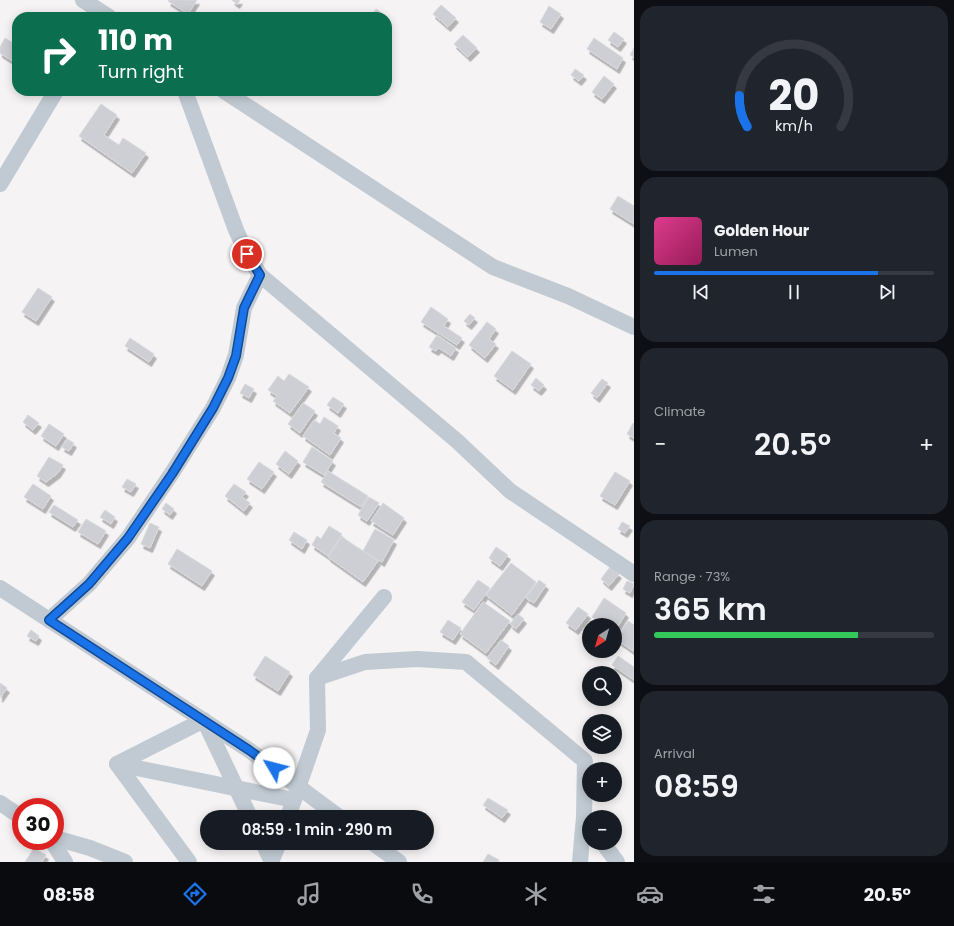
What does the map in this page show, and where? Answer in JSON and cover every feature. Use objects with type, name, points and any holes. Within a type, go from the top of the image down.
[{"type":"street","points":[[83,0],[99,12]]},
{"type":"street","points":[[0,182],[53,96]]},
{"type":"street","points":[[187,96],[236,230],[247,254],[260,275],[457,441],[510,491],[634,574]]},
{"type":"street","points":[[232,96],[493,267],[568,296],[634,327]]},
{"type":"street","points":[[49,620],[89,584],[128,538],[172,474],[213,408],[228,378],[236,356],[244,308],[260,275]]},
{"type":"street","points":[[0,588],[249,750],[297,794],[326,810]]},
{"type":"street","points":[[291,810],[318,730],[318,678],[384,597]]},
{"type":"street","points":[[318,678],[365,662],[417,659],[466,662],[585,761],[586,810]]},
{"type":"street","points":[[117,764],[204,720]]},
{"type":"street","points":[[204,720],[247,810]]},
{"type":"street","points":[[117,764],[236,788],[297,794]]},
{"type":"street","points":[[117,764],[189,862]]},
{"type":"street","points":[[0,802],[12,811]]},
{"type":"street","points":[[64,841],[90,848],[125,862]]},
{"type":"street","points":[[580,862],[582,848]]},
{"type":"street","points":[[58,850],[65,862]]},
{"type":"street","points":[[266,850],[271,862]]},
{"type":"street","points":[[271,862],[276,850]]},
{"type":"street","points":[[383,850],[399,862]]},
{"type":"street","points":[[608,850],[617,862]]},
{"type":"building","points":[[197,0],[189,12],[185,12],[168,1]]},
{"type":"building","points":[[232,0],[240,0],[237,4]]},
{"type":"building","points":[[441,5],[456,18],[448,27],[433,14]]},
{"type":"building","points":[[549,6],[561,14],[551,29],[540,22]]},
{"type":"building","points":[[614,32],[624,39],[618,47],[608,40]]},
{"type":"building","points":[[463,35],[477,48],[468,57],[454,44]]},
{"type":"building","points":[[5,38],[12,42],[12,61],[0,53],[0,47]]},
{"type":"building","points":[[594,38],[623,58],[617,69],[587,49]]},
{"type":"building","points":[[634,48],[634,57],[630,55]]},
{"type":"building","points":[[575,69],[584,75],[579,81],[571,75]]},
{"type":"building","points":[[604,76],[614,84],[602,99],[592,92]]},
{"type":"building","points":[[101,104],[117,115],[104,135],[119,145],[123,138],[146,153],[132,173],[79,136]]},
{"type":"building","points":[[618,196],[634,206],[634,224],[610,209]]},
{"type":"building","points":[[38,288],[52,297],[36,321],[22,312]]},
{"type":"building","points":[[431,307],[448,319],[444,326],[462,338],[457,345],[421,322]]},
{"type":"building","points":[[470,314],[475,318],[469,325],[464,321]]},
{"type":"building","points":[[487,322],[496,329],[489,339],[496,344],[485,358],[469,345]]},
{"type":"building","points":[[437,335],[456,348],[451,356],[439,348],[436,351],[429,347]]},
{"type":"building","points":[[130,338],[154,354],[149,362],[125,346]]},
{"type":"building","points":[[512,351],[531,364],[513,390],[494,376]]},
{"type":"building","points":[[289,374],[309,387],[290,413],[273,401],[277,396],[268,390],[278,376],[284,381]]},
{"type":"building","points":[[536,378],[544,385],[539,391],[531,385]]},
{"type":"building","points":[[602,379],[608,383],[597,398],[591,393]]},
{"type":"building","points":[[245,384],[254,389],[249,398],[240,393]]},
{"type":"building","points":[[333,397],[344,404],[338,413],[327,405]]},
{"type":"building","points":[[303,403],[315,411],[300,433],[288,424]]},
{"type":"building","points":[[28,415],[39,423],[33,430],[23,422]]},
{"type":"building","points":[[324,417],[338,426],[334,433],[341,438],[330,455],[303,436],[314,420],[320,424]]},
{"type":"building","points":[[633,423],[634,424],[634,438],[627,434]]},
{"type":"building","points":[[49,424],[64,434],[56,446],[41,436]]},
{"type":"building","points":[[67,439],[74,443],[69,451],[62,447]]},
{"type":"building","points":[[312,447],[333,461],[324,475],[303,462]]},
{"type":"building","points":[[285,451],[298,461],[289,474],[276,464]]},
{"type":"building","points":[[49,457],[63,465],[58,473],[46,482],[37,476]]},
{"type":"building","points":[[259,462],[274,472],[262,489],[247,479]]},
{"type":"building","points":[[328,471],[368,496],[361,507],[321,482]]},
{"type":"building","points":[[615,472],[630,481],[615,505],[600,496]]},
{"type":"building","points":[[127,479],[136,484],[131,492],[122,487]]},
{"type":"building","points":[[33,484],[51,496],[43,509],[24,497]]},
{"type":"building","points":[[234,484],[246,492],[242,497],[250,503],[244,511],[225,496]]},
{"type":"building","points":[[369,497],[379,503],[367,521],[358,515]]},
{"type":"building","points":[[166,503],[174,509],[170,515],[162,509]]},
{"type":"building","points":[[383,503],[404,518],[393,535],[371,521]]},
{"type":"building","points":[[54,505],[78,520],[73,527],[49,512]]},
{"type":"building","points":[[105,510],[115,517],[111,524],[100,517]]},
{"type":"building","points":[[86,519],[106,531],[98,544],[78,532]]},
{"type":"building","points":[[622,522],[630,526],[625,533],[618,529]]},
{"type":"building","points":[[150,523],[159,527],[150,548],[141,544]]},
{"type":"building","points":[[329,526],[342,534],[328,556],[312,545],[317,536],[321,539]]},
{"type":"building","points":[[375,529],[394,540],[382,562],[363,551]]},
{"type":"building","points":[[294,532],[307,540],[302,549],[289,540]]},
{"type":"building","points":[[342,537],[378,561],[363,582],[328,557]]},
{"type":"building","points":[[496,547],[508,555],[500,566],[489,558]]},
{"type":"building","points":[[177,549],[212,571],[202,586],[168,564]]},
{"type":"building","points":[[511,563],[536,582],[512,615],[486,595]]},
{"type":"building","points":[[610,567],[619,574],[609,586],[601,579]]},
{"type":"building","points":[[478,580],[490,588],[474,610],[462,602]]},
{"type":"building","points":[[539,580],[546,585],[534,603],[526,598]]},
{"type":"building","points":[[627,581],[634,584],[630,593],[623,589]]},
{"type":"building","points":[[604,598],[626,613],[622,620],[622,618],[592,617]]},
{"type":"building","points":[[483,602],[510,621],[486,653],[460,634]]},
{"type":"building","points":[[578,607],[588,614],[585,618],[582,618],[582,622],[576,630],[566,623]]},
{"type":"building","points":[[518,614],[524,619],[516,629],[510,624]]},
{"type":"building","points":[[448,620],[461,628],[453,640],[440,632]]},
{"type":"building","points":[[628,621],[634,625],[633,651],[622,643],[622,630]]},
{"type":"building","points":[[31,630],[39,636],[36,641],[27,636]]},
{"type":"building","points":[[501,640],[509,646],[496,665],[487,658]]},
{"type":"building","points":[[265,656],[290,672],[278,691],[253,675]]},
{"type":"building","points":[[617,658],[621,658],[634,667],[634,680],[622,672],[622,666],[612,665]]},
{"type":"building","points":[[0,683],[7,688],[0,698]]},
{"type":"building","points":[[488,798],[508,810],[502,818],[483,805]]},
{"type":"building","points":[[33,850],[37,850],[46,855],[42,862],[25,862]]},
{"type":"building","points":[[488,854],[499,860],[498,862],[483,862]]},
{"type":"route","points":[[247,254],[260,275],[244,308],[236,356],[228,378],[213,408],[172,474],[128,538],[89,584],[49,620],[249,750],[274,768]]}]
